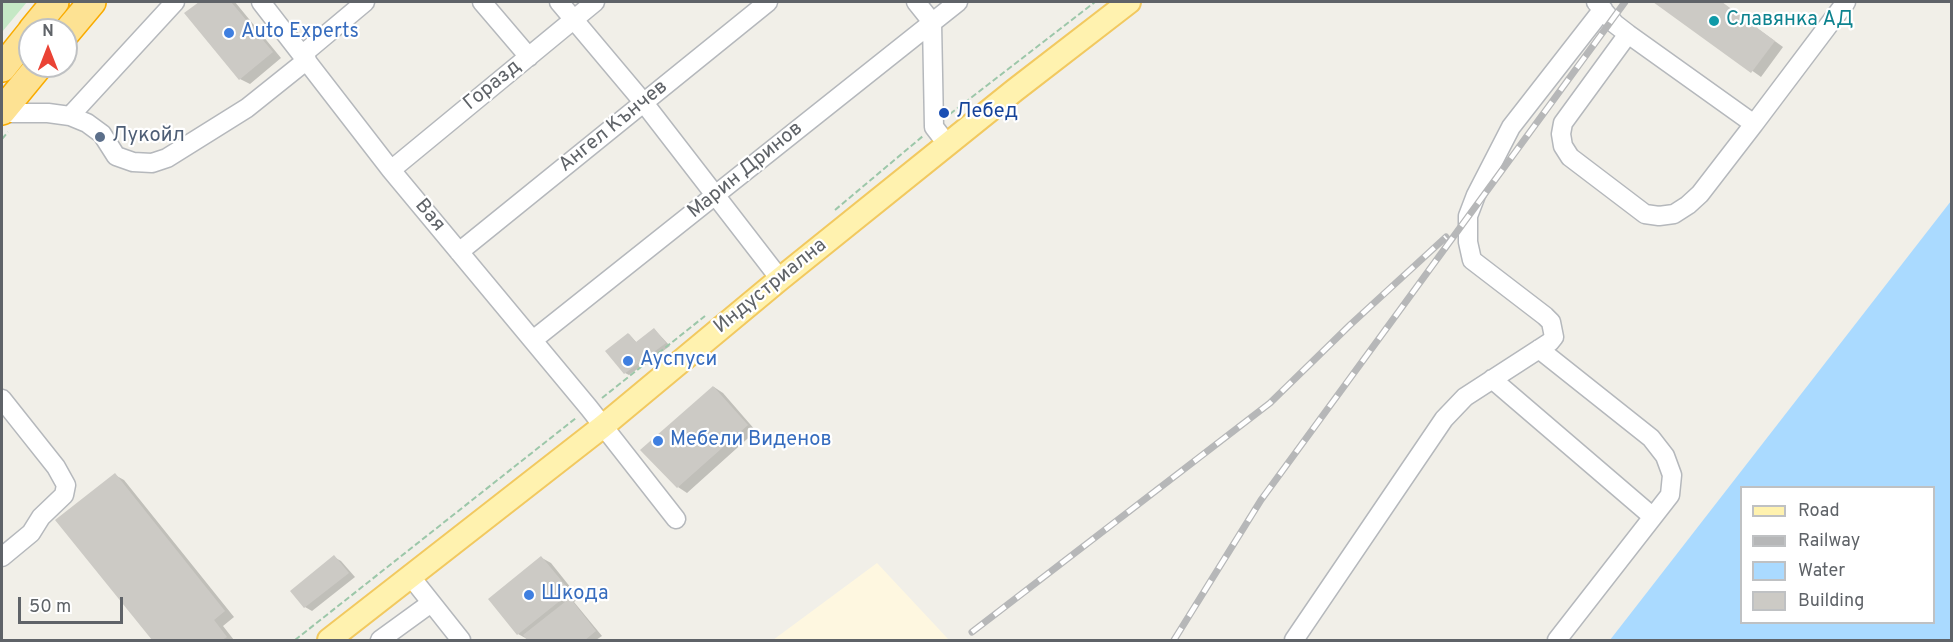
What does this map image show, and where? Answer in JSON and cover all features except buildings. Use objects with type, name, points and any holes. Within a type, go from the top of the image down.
[{"type":"highway","points":[[42,18],[55,2]]},
{"type":"highway","points":[[78,19],[92,2]]},
{"type":"highway","points":[[2,68],[18,48]]},
{"type":"highway","points":[[2,112],[29,78]]},
{"type":"main road","name":"Индустриална","points":[[329,640],[602,427],[780,279],[940,136],[1120,4]]},
{"type":"street","points":[[70,116],[175,2]]},
{"type":"street","name":"Вая","points":[[261,2],[391,170],[589,408],[676,519]]},
{"type":"street","points":[[2,112],[70,116],[87,123],[102,134],[116,156],[133,162],[152,163],[167,158],[247,108],[365,2]]},
{"type":"street","points":[[482,2],[529,57]]},
{"type":"street","points":[[559,2],[644,103],[780,279]]},
{"type":"street","name":"Горазд","points":[[391,170],[595,2]]},
{"type":"street","name":"Ангел Кънчев","points":[[459,252],[768,2]]},
{"type":"street","points":[[916,2],[932,22],[940,136]]},
{"type":"street","name":"Марин Дринов","points":[[532,340],[958,2]]},
{"type":"street","points":[[1628,34],[1563,123],[1561,134],[1563,146],[1570,157],[1645,214],[1659,216],[1674,214],[1700,194],[1846,2]]},
{"type":"street","points":[[1294,640],[1444,419],[1465,396],[1539,350],[1554,337],[1551,322],[1473,260],[1468,242],[1468,216],[1476,195],[1511,127],[1599,5],[1615,24],[1628,34],[1754,124]]},
{"type":"street","points":[[1539,350],[1651,438],[1665,456],[1671,475],[1670,495],[1557,640]]},
{"type":"street","points":[[1492,379],[1653,517]]},
{"type":"street","points":[[2,399],[56,467],[66,485],[64,495],[41,517],[31,533],[2,557]]},
{"type":"street","points":[[411,577],[461,640]]},
{"type":"street","points":[[380,640],[431,603]]},
{"type":"path","points":[[833,211],[940,136],[1095,2]]},
{"type":"path","points":[[295,640],[706,315]]},
{"type":"shaded area","points":[[877,563],[949,640],[773,640]]},
{"type":"green space","points":[[2,2],[27,2],[2,32]]},
{"type":"water","points":[[1951,201],[1951,640],[1610,640]]},
{"type":"railway","points":[[1174,640],[1261,500],[1625,2]]},
{"type":"railway","points":[[972,632],[1270,403],[1350,325],[1446,237]]},
{"type":"place","name":"Славянка АД","points":[[1714,21]]},
{"type":"place","name":"Auto Experts","points":[[229,33]]},
{"type":"place","name":"Лебед","points":[[944,113]]},
{"type":"place","name":"Лукойл","points":[[100,137]]},
{"type":"place","name":"Ауспуси","points":[[628,361]]},
{"type":"place","name":"Мебели Виденов","points":[[658,441]]},
{"type":"place","name":"Шкода","points":[[529,595]]}]
